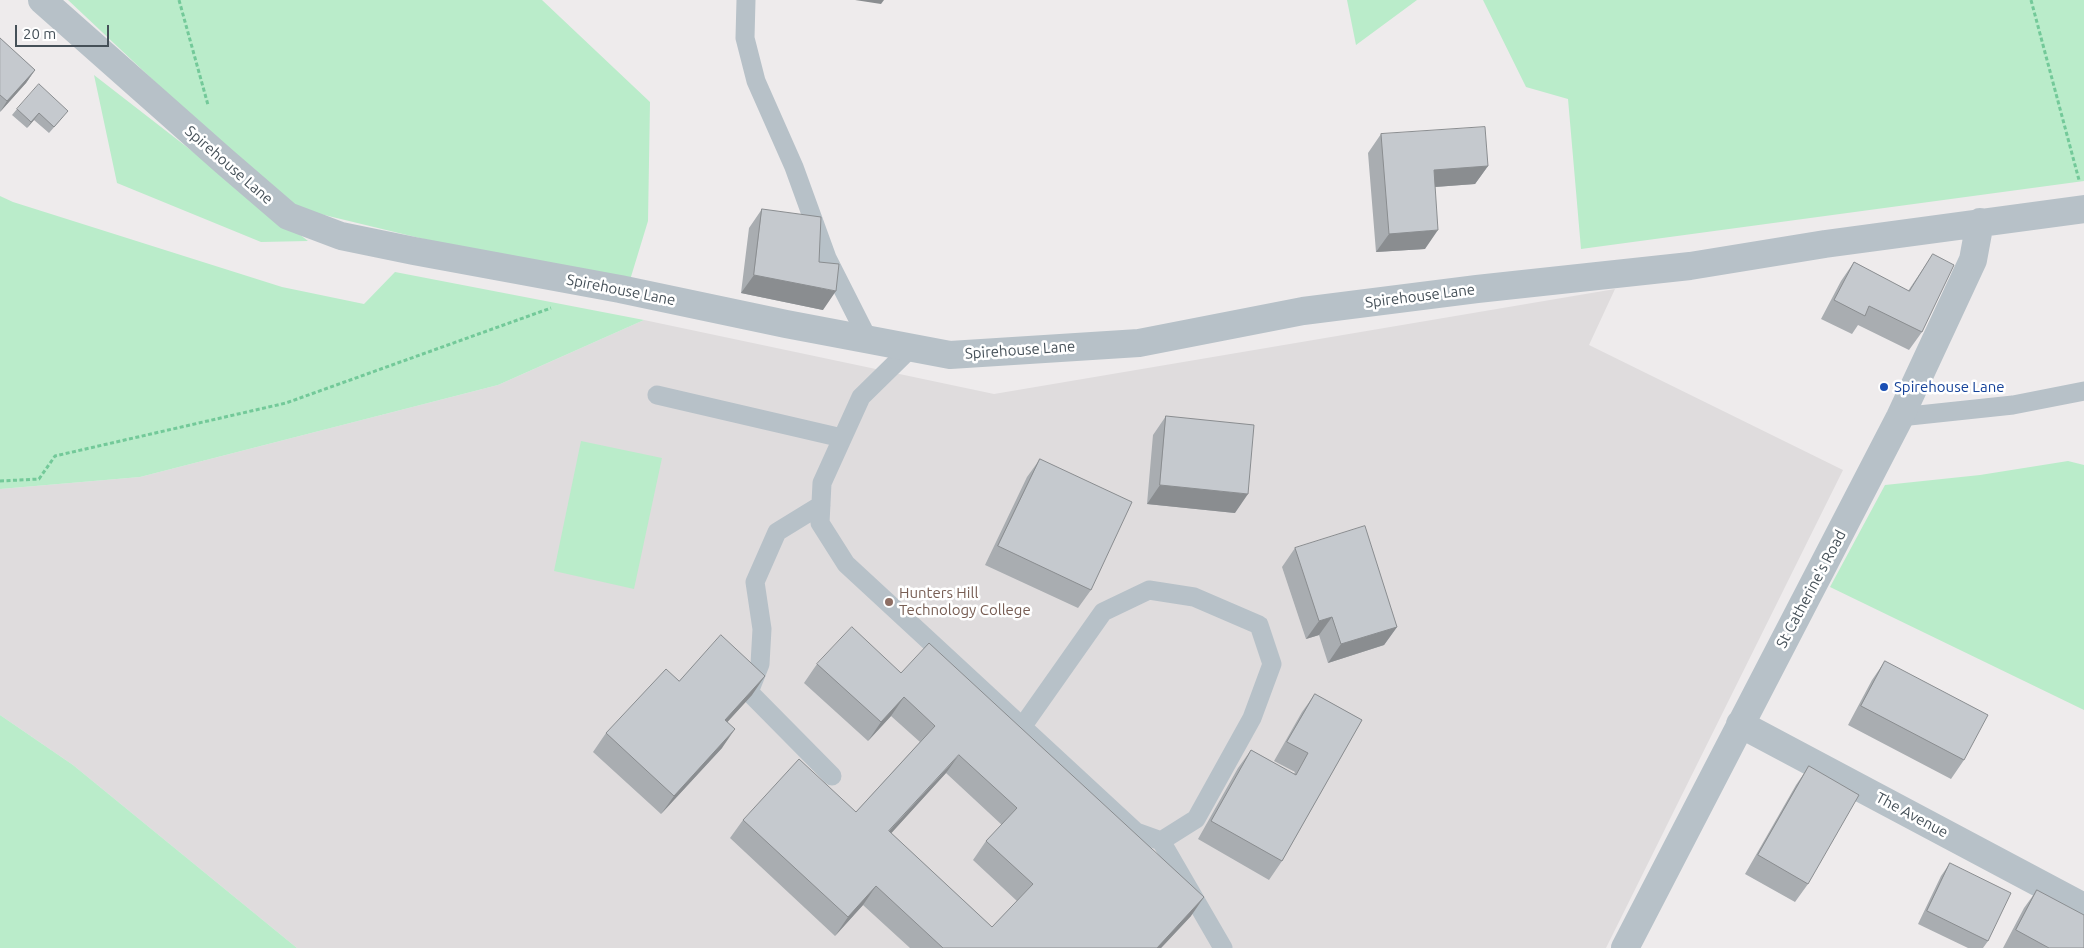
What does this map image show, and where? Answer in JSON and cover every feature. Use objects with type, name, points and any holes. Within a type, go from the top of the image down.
[{"type":"street","name":"Spirehouse Lane","points":[[42,0],[224,162],[288,216],[341,236],[620,289],[869,341],[950,355],[1138,343],[1303,311],[1487,288],[1690,266],[1980,222],[2084,209]]},
{"type":"street","name":"St Catherine's Road","points":[[1625,948],[1900,417],[1973,260],[1980,222]]},
{"type":"street","name":"The Avenue","points":[[1740,724],[2084,907]]},
{"type":"lane","points":[[746,0],[745,38],[756,81],[794,167],[827,258],[869,341]]},
{"type":"lane","points":[[912,348],[861,397],[822,483],[820,523],[846,564],[1136,832],[1161,841],[1223,948]]},
{"type":"lane","points":[[1900,417],[2013,405],[2084,391]]},
{"type":"lane","points":[[657,395],[842,438]]},
{"type":"lane","points":[[821,505],[777,532],[755,582],[762,629],[760,664],[749,692],[832,776]]},
{"type":"lane","points":[[1022,727],[1103,612],[1148,590],[1194,597],[1259,624],[1272,664],[1252,718],[1196,818],[1161,841]]},
{"type":"path","points":[[179,0],[211,114]]},
{"type":"path","points":[[2031,0],[2079,181]]},
{"type":"path","points":[[0,482],[39,479],[55,456],[286,403],[555,307]]},
{"type":"shaded area","name":"Hunters Hill Technology College","points":[[1615,289],[1589,345],[1843,470],[1606,948],[297,948],[73,765],[0,715],[0,489],[140,477],[498,385],[644,320],[994,394]]},
{"type":"green space","points":[[68,0],[542,0],[650,102],[648,221],[630,280],[498,257],[287,206]]},
{"type":"green space","points":[[1347,0],[1417,0],[1356,45]]},
{"type":"green space","points":[[1483,0],[2084,0],[2084,181],[1581,249],[1568,99],[1526,87]]},
{"type":"green space","points":[[94,75],[308,241],[261,242],[117,183]]},
{"type":"green space","points":[[0,196],[13,202],[282,287],[364,304],[395,272],[644,320],[498,385],[140,477],[0,489]]},
{"type":"green space","points":[[581,441],[662,458],[634,589],[554,571]]},
{"type":"green space","points":[[2068,461],[2084,465],[2084,710],[1830,587],[1885,485],[1980,475]]},
{"type":"green space","points":[[0,715],[73,765],[297,948],[0,948]]},
{"type":"building","points":[[0,38],[35,70],[7,101],[0,95]]},
{"type":"building","points":[[39,84],[68,111],[54,127],[39,113],[31,122],[17,109]]},
{"type":"building","points":[[1485,127],[1488,166],[1434,170],[1438,230],[1389,234],[1381,134]]},
{"type":"building","points":[[762,209],[821,217],[819,262],[839,264],[836,291],[754,275]]},
{"type":"building","points":[[1933,254],[1954,265],[1922,332],[1869,306],[1865,316],[1834,300],[1854,262],[1909,291]]},
{"type":"building","points":[[1166,416],[1254,425],[1248,494],[1160,485]]},
{"type":"building","points":[[1040,459],[1132,502],[1091,590],[998,546]]},
{"type":"building","points":[[1365,526],[1397,627],[1341,644],[1332,617],[1319,621],[1295,548]]},
{"type":"building","points":[[852,627],[901,673],[929,643],[1204,897],[1157,948],[943,948],[876,886],[848,917],[743,820],[799,759],[856,812],[935,726],[904,697],[881,722],[817,664]],"holes":[[[959,755],[1017,808],[986,841],[1033,884],[992,927],[889,831]]]},
{"type":"building","points":[[721,635],[765,676],[725,720],[735,729],[674,796],[606,733],[666,669],[679,681]]},
{"type":"building","points":[[1885,661],[1988,715],[1964,760],[1861,706]]},
{"type":"building","points":[[1315,694],[1362,720],[1282,861],[1211,821],[1251,750],[1296,775],[1308,753],[1287,742]]},
{"type":"building","points":[[1809,766],[1859,795],[1808,884],[1758,855]]},
{"type":"building","points":[[1950,863],[2011,893],[1988,941],[1927,911]]},
{"type":"building","points":[[2037,890],[2084,915],[2084,948],[2049,948],[2016,930]]},
{"type":"place","name":"Spirehouse Lane","points":[[1884,387]]},
{"type":"place","name":"Hunters Hill Technology College","points":[[889,602]]}]
